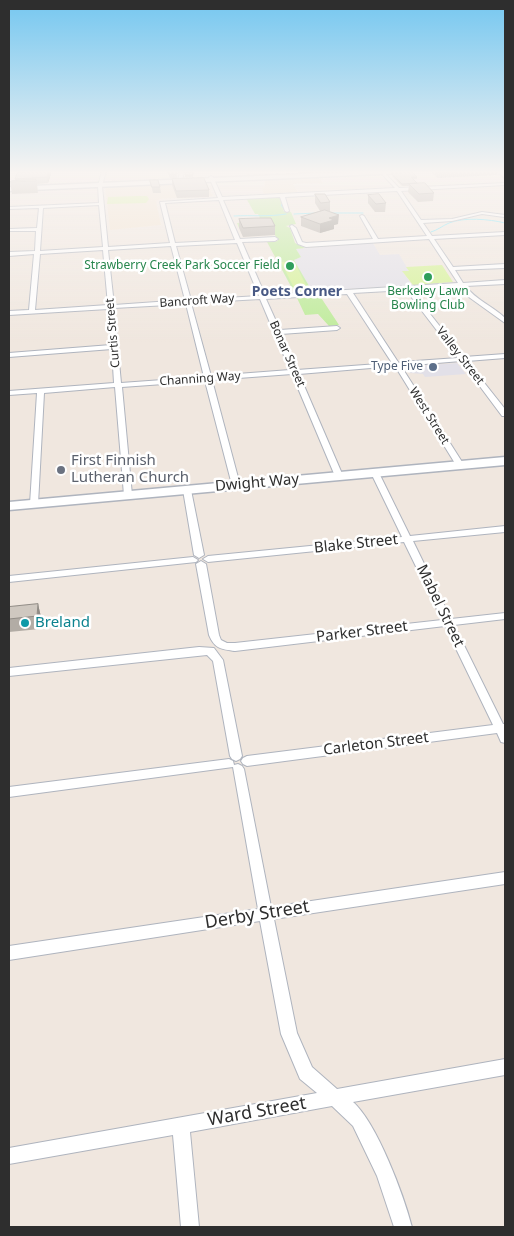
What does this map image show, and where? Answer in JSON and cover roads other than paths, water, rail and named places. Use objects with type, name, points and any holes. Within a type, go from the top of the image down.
[{"type":"main road","name":"Dwight Way","points":[[9,506],[505,461]]},
{"type":"street","points":[[9,230],[39,229],[32,312]]},
{"type":"street","name":"Curtis Street","points":[[104,229],[128,495]]},
{"type":"street","points":[[168,229],[236,486]]},
{"type":"street","name":"Bonar Street","points":[[233,229],[340,476]]},
{"type":"street","points":[[294,229],[301,243],[309,245],[505,233]]},
{"type":"street","points":[[369,229],[376,241]]},
{"type":"street","points":[[423,229],[470,295],[496,312],[505,321]]},
{"type":"street","points":[[9,254],[275,239]]},
{"type":"street","points":[[451,269],[505,266]]},
{"type":"street","name":"Bancroft Way","points":[[9,314],[505,282]]},
{"type":"street","name":"West Street","points":[[349,292],[460,465]]},
{"type":"street","name":"Valley Street","points":[[414,297],[505,414]]},
{"type":"street","points":[[278,332],[337,328]]},
{"type":"street","points":[[9,355],[115,347]]},
{"type":"street","name":"Channing Way","points":[[9,393],[505,356]]},
{"type":"street","points":[[34,504],[41,391]]},
{"type":"street","name":"Mabel Street","points":[[375,473],[504,732]]},
{"type":"street","points":[[187,490],[215,648],[289,1034],[306,1073],[354,1114],[383,1166],[403,1227]]},
{"type":"street","name":"Blake Street","points":[[9,579],[505,529]]},
{"type":"street","name":"Parker Street","points":[[9,672],[505,616]]},
{"type":"street","name":"Carleton Street","points":[[9,792],[237,762],[504,732]]},
{"type":"street","name":"Derby Street","points":[[9,953],[505,878]]},
{"type":"street","name":"Ward Street","points":[[9,1156],[505,1067]]},
{"type":"street","points":[[181,1126],[190,1227]]},
{"type":"waterway","points":[[431,232],[438,229]]},
{"type":"place","name":"Strawberry Creek Park Soccer Field","points":[[290,266]]},
{"type":"place","name":"Berkeley Lawn Bowling Club","points":[[428,277]]},
{"type":"place","name":"Type Five","points":[[433,367]]},
{"type":"place","name":"First Finnish Lutheran Church","points":[[61,470]]},
{"type":"place","name":"Breland","points":[[25,623]]},
{"type":"district","name":"Poets Corner","points":[[297,292]]}]
